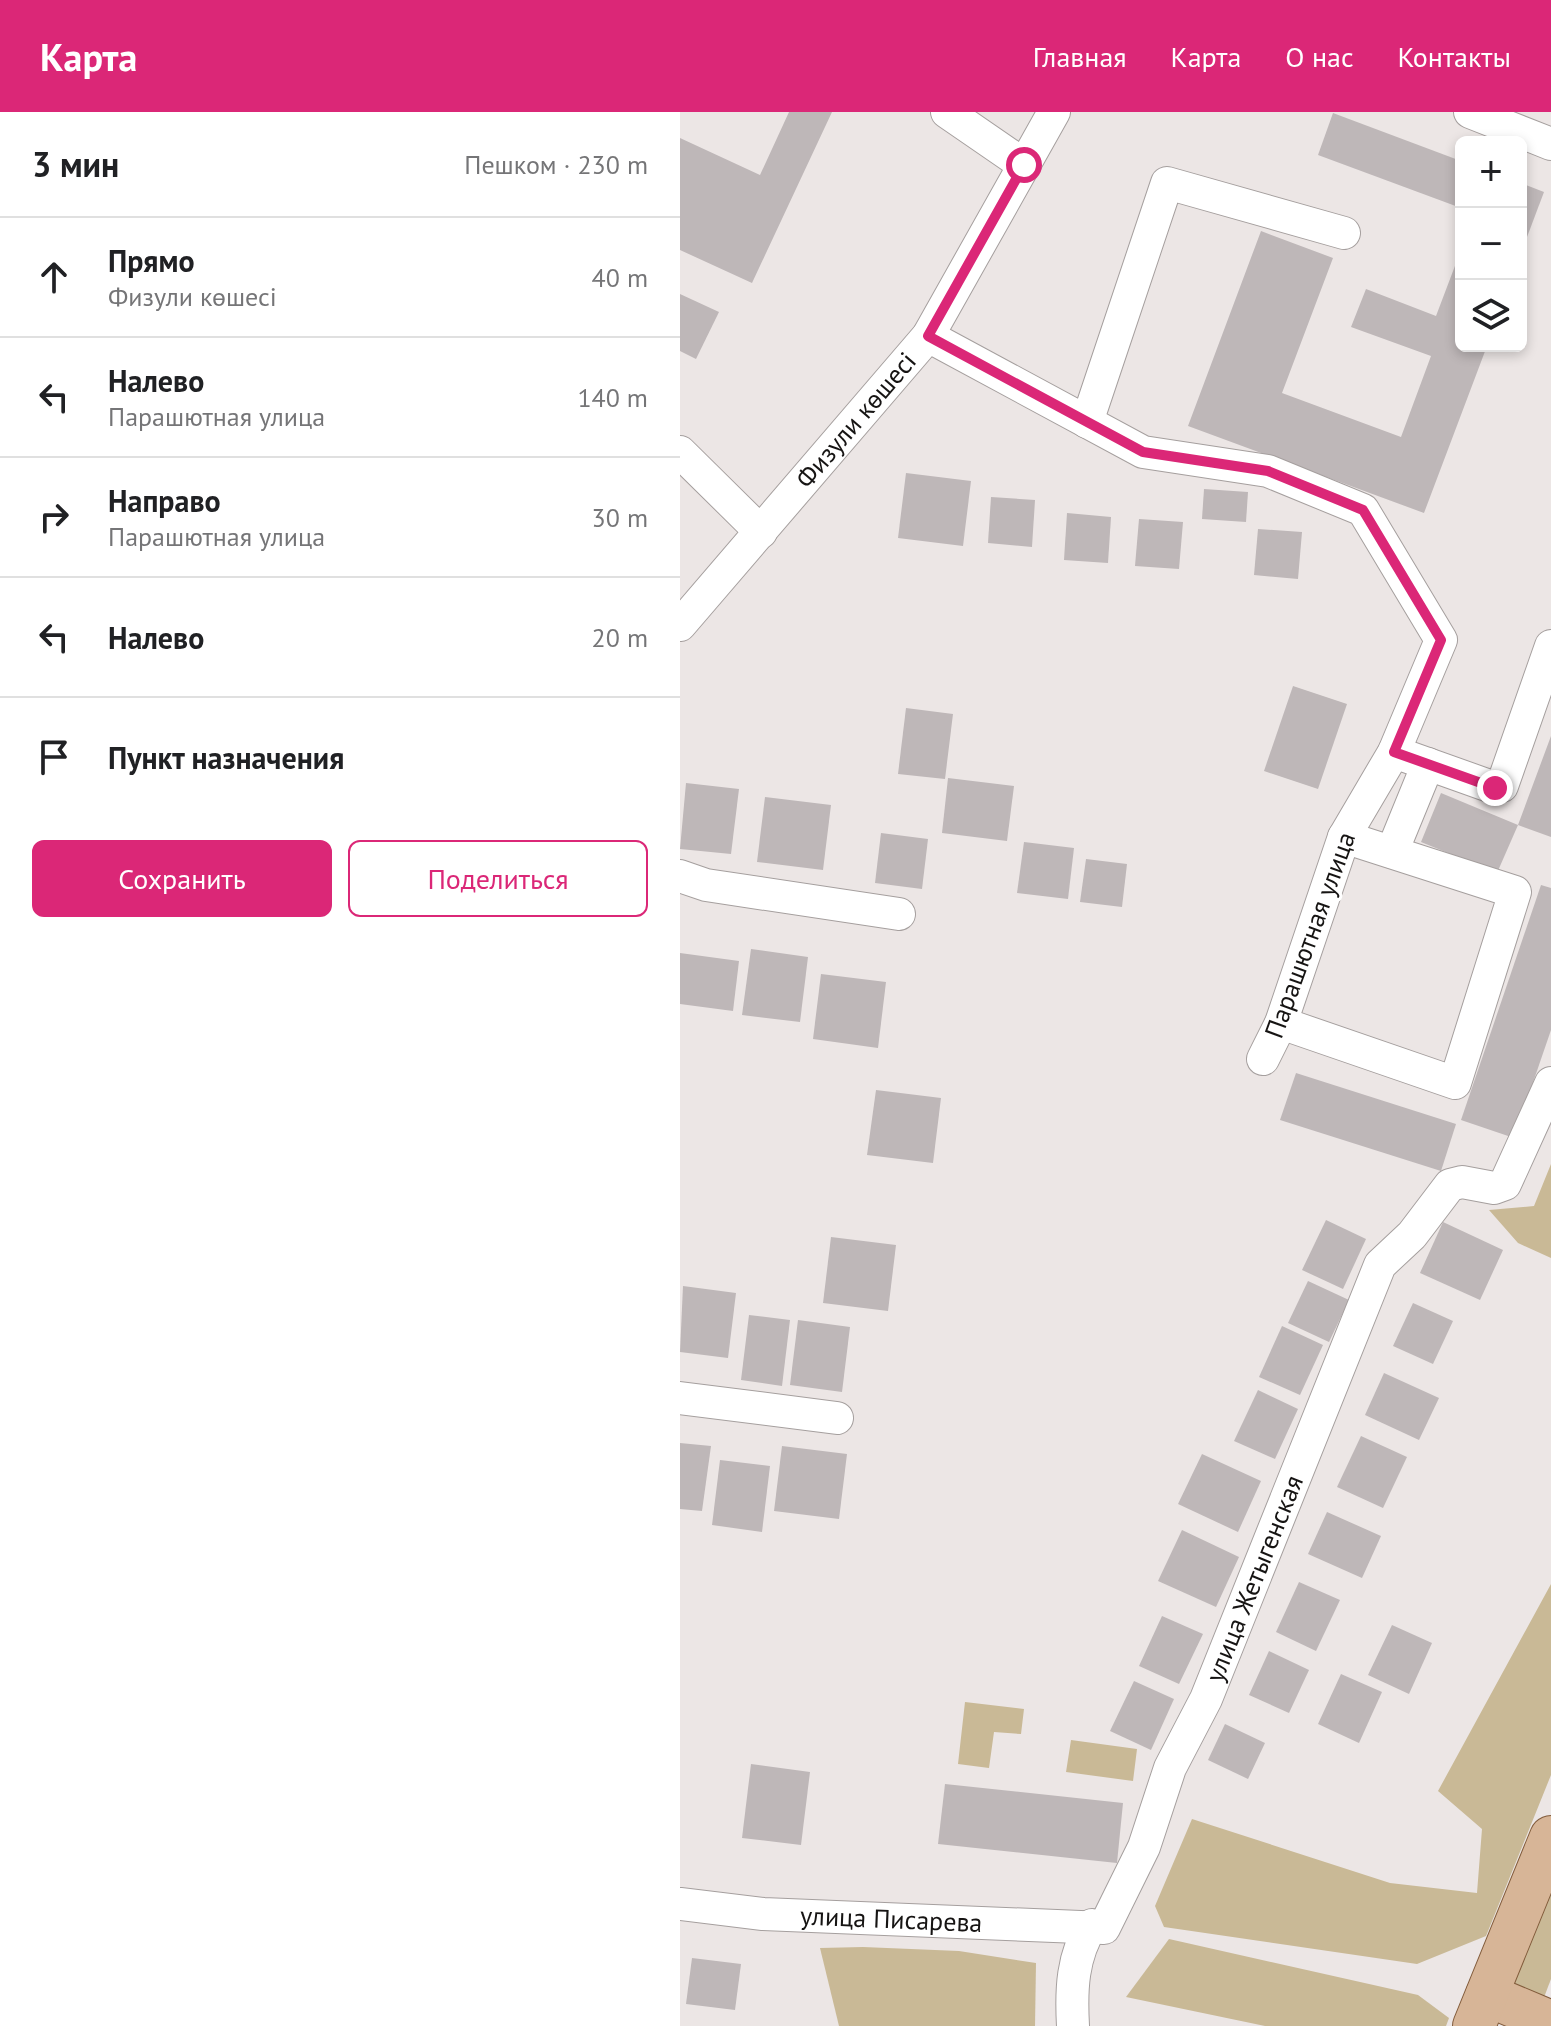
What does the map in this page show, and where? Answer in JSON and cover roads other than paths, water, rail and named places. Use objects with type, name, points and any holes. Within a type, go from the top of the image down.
[{"type":"main road","points":[[1551,1837],[1480,2010],[1551,2024]]},
{"type":"street","points":[[947,112],[1024,165]]},
{"type":"street","name":"Физули көшесі","points":[[680,625],[928,336],[1054,112]]},
{"type":"street","points":[[1491,116],[1551,144]]},
{"type":"street","points":[[1087,422],[1167,183],[1344,233]]},
{"type":"street","name":"Парашютная улица","points":[[928,336],[1143,452],[1268,471],[1363,510],[1441,640],[1394,752],[1344,837],[1281,1023],[1263,1059]]},
{"type":"street","points":[[680,452],[761,532]]},
{"type":"street","points":[[1394,752],[1495,788],[1502,786],[1551,646]]},
{"type":"street","points":[[1392,852],[1428,764]]},
{"type":"street","points":[[1281,1023],[1455,1083],[1516,896],[1512,889],[1344,837]]},
{"type":"street","points":[[680,876],[706,885],[899,914]]},
{"type":"street","name":"улица Жетыгенская","points":[[1073,2026],[1071,1989],[1080,1944],[1098,1926],[1144,1847],[1170,1768],[1206,1699],[1380,1265],[1412,1235],[1450,1185],[1462,1182],[1494,1188],[1505,1184],[1551,1083]]},
{"type":"street","points":[[680,1398],[837,1418]]},
{"type":"street","name":"улица Писарева","points":[[680,1904],[763,1914],[1098,1926]]}]
